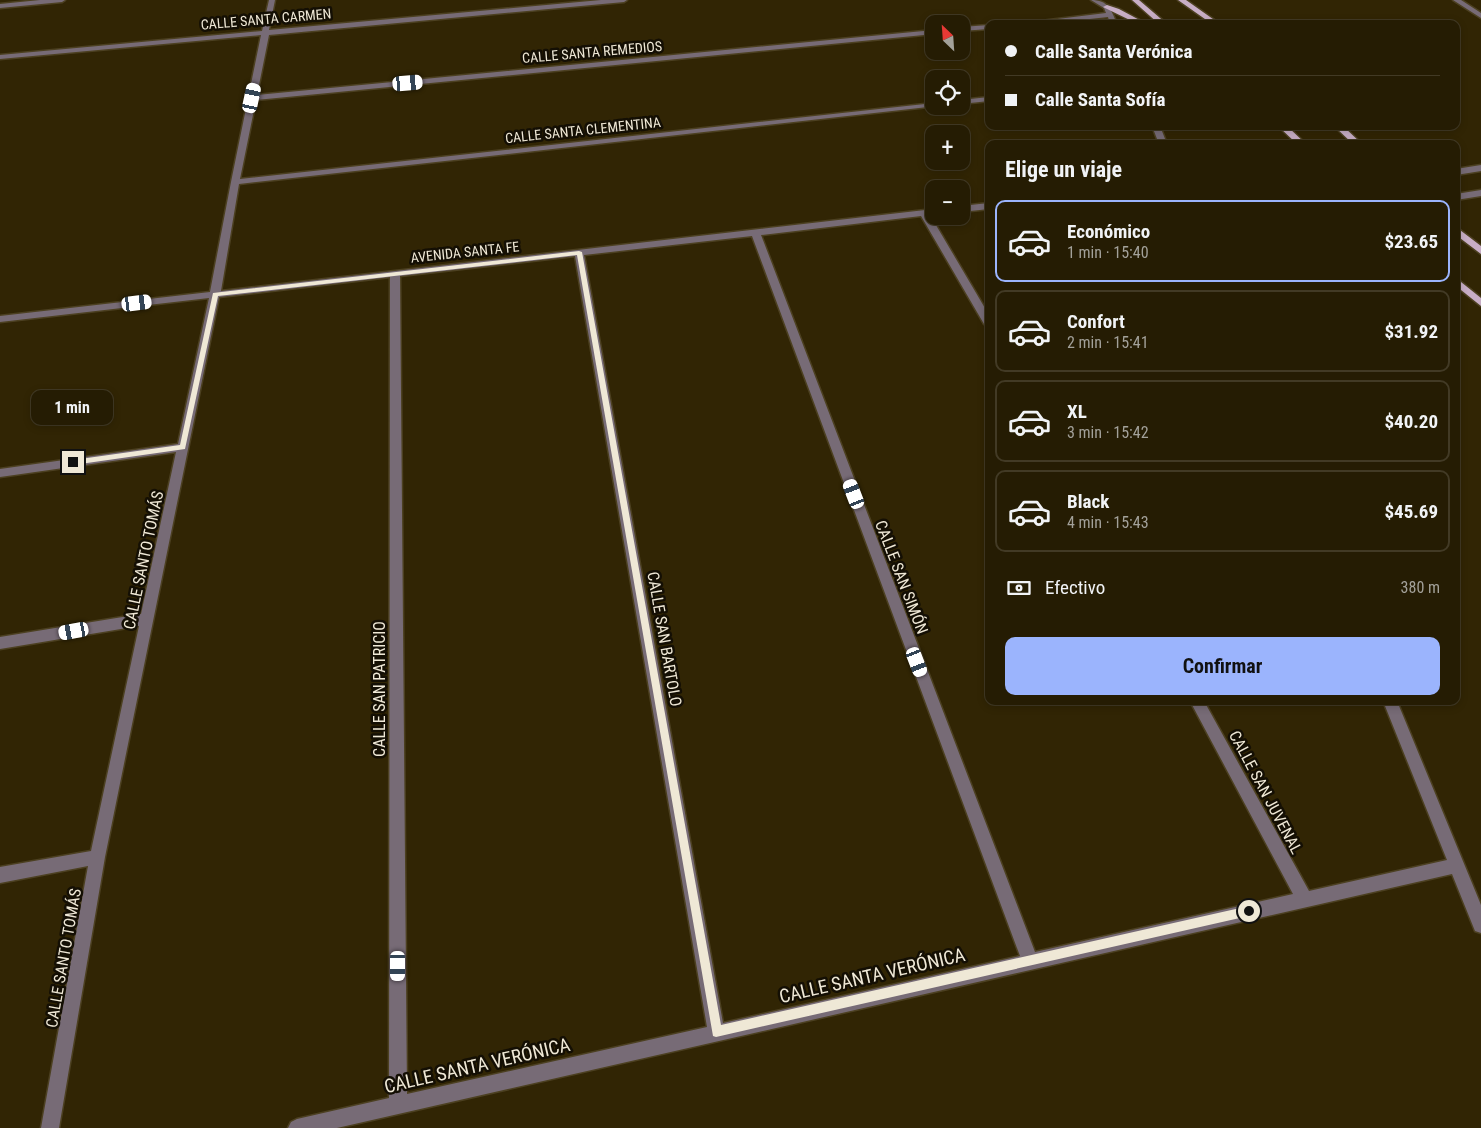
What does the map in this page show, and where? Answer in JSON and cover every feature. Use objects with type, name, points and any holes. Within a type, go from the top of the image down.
[{"type":"main road","points":[[1136,0],[1159,20]]},
{"type":"main road","points":[[1181,0],[1211,20]]},
{"type":"main road","points":[[1107,8],[1117,10],[1136,20]]},
{"type":"main road","points":[[1286,130],[1298,140]]},
{"type":"main road","points":[[1342,130],[1354,140]]},
{"type":"main road","points":[[1460,233],[1481,251]]},
{"type":"main road","points":[[1460,284],[1481,303]]},
{"type":"street","points":[[0,6],[62,0]]},
{"type":"street","name":"CALLE SANTO TOMÁS","points":[[50,1128],[98,857],[215,294],[235,182],[272,0]]},
{"type":"street","name":"CALLE SANTA CARMEN","points":[[0,56],[624,0]]},
{"type":"street","points":[[1094,0],[1107,8],[1112,20]]},
{"type":"street","points":[[1456,0],[1481,16]]},
{"type":"street","points":[[1060,20],[1110,15]]},
{"type":"street","points":[[970,28],[985,27]]},
{"type":"street","name":"CALLE SANTA REMEDIOS","points":[[252,98],[925,33]]},
{"type":"street","points":[[970,101],[985,99]]},
{"type":"street","name":"CALLE SANTA CLEMENTINA","points":[[235,182],[925,106]]},
{"type":"street","points":[[1460,171],[1481,168]]},
{"type":"street","points":[[1460,196],[1481,193]]},
{"type":"street","points":[[970,208],[985,206]]},
{"type":"street","name":"AVENIDA SANTA FE","points":[[0,319],[925,213]]},
{"type":"street","points":[[935,225],[985,317]]},
{"type":"street","name":"CALLE SAN SIMÓN","points":[[755,232],[1030,961]]},
{"type":"street","name":"CALLE SAN BARTOLO","points":[[579,252],[716,1032]]},
{"type":"street","name":"CALLE SAN PATRICIO","points":[[395,273],[398,1105]]},
{"type":"street","points":[[0,473],[183,447]]},
{"type":"street","points":[[0,643],[148,619]]},
{"type":"street","name":"CALLE SAN JUVENAL","points":[[1199,705],[1304,898]]},
{"type":"street","points":[[1392,705],[1481,925]]},
{"type":"street","points":[[0,875],[98,857]]},
{"type":"street","name":"CALLE SANTA VERÓNICA","points":[[297,1128],[1456,865]]},
{"type":"route","points":[[73,462],[183,447],[215,294],[579,252],[716,1032],[1249,911]]}]
